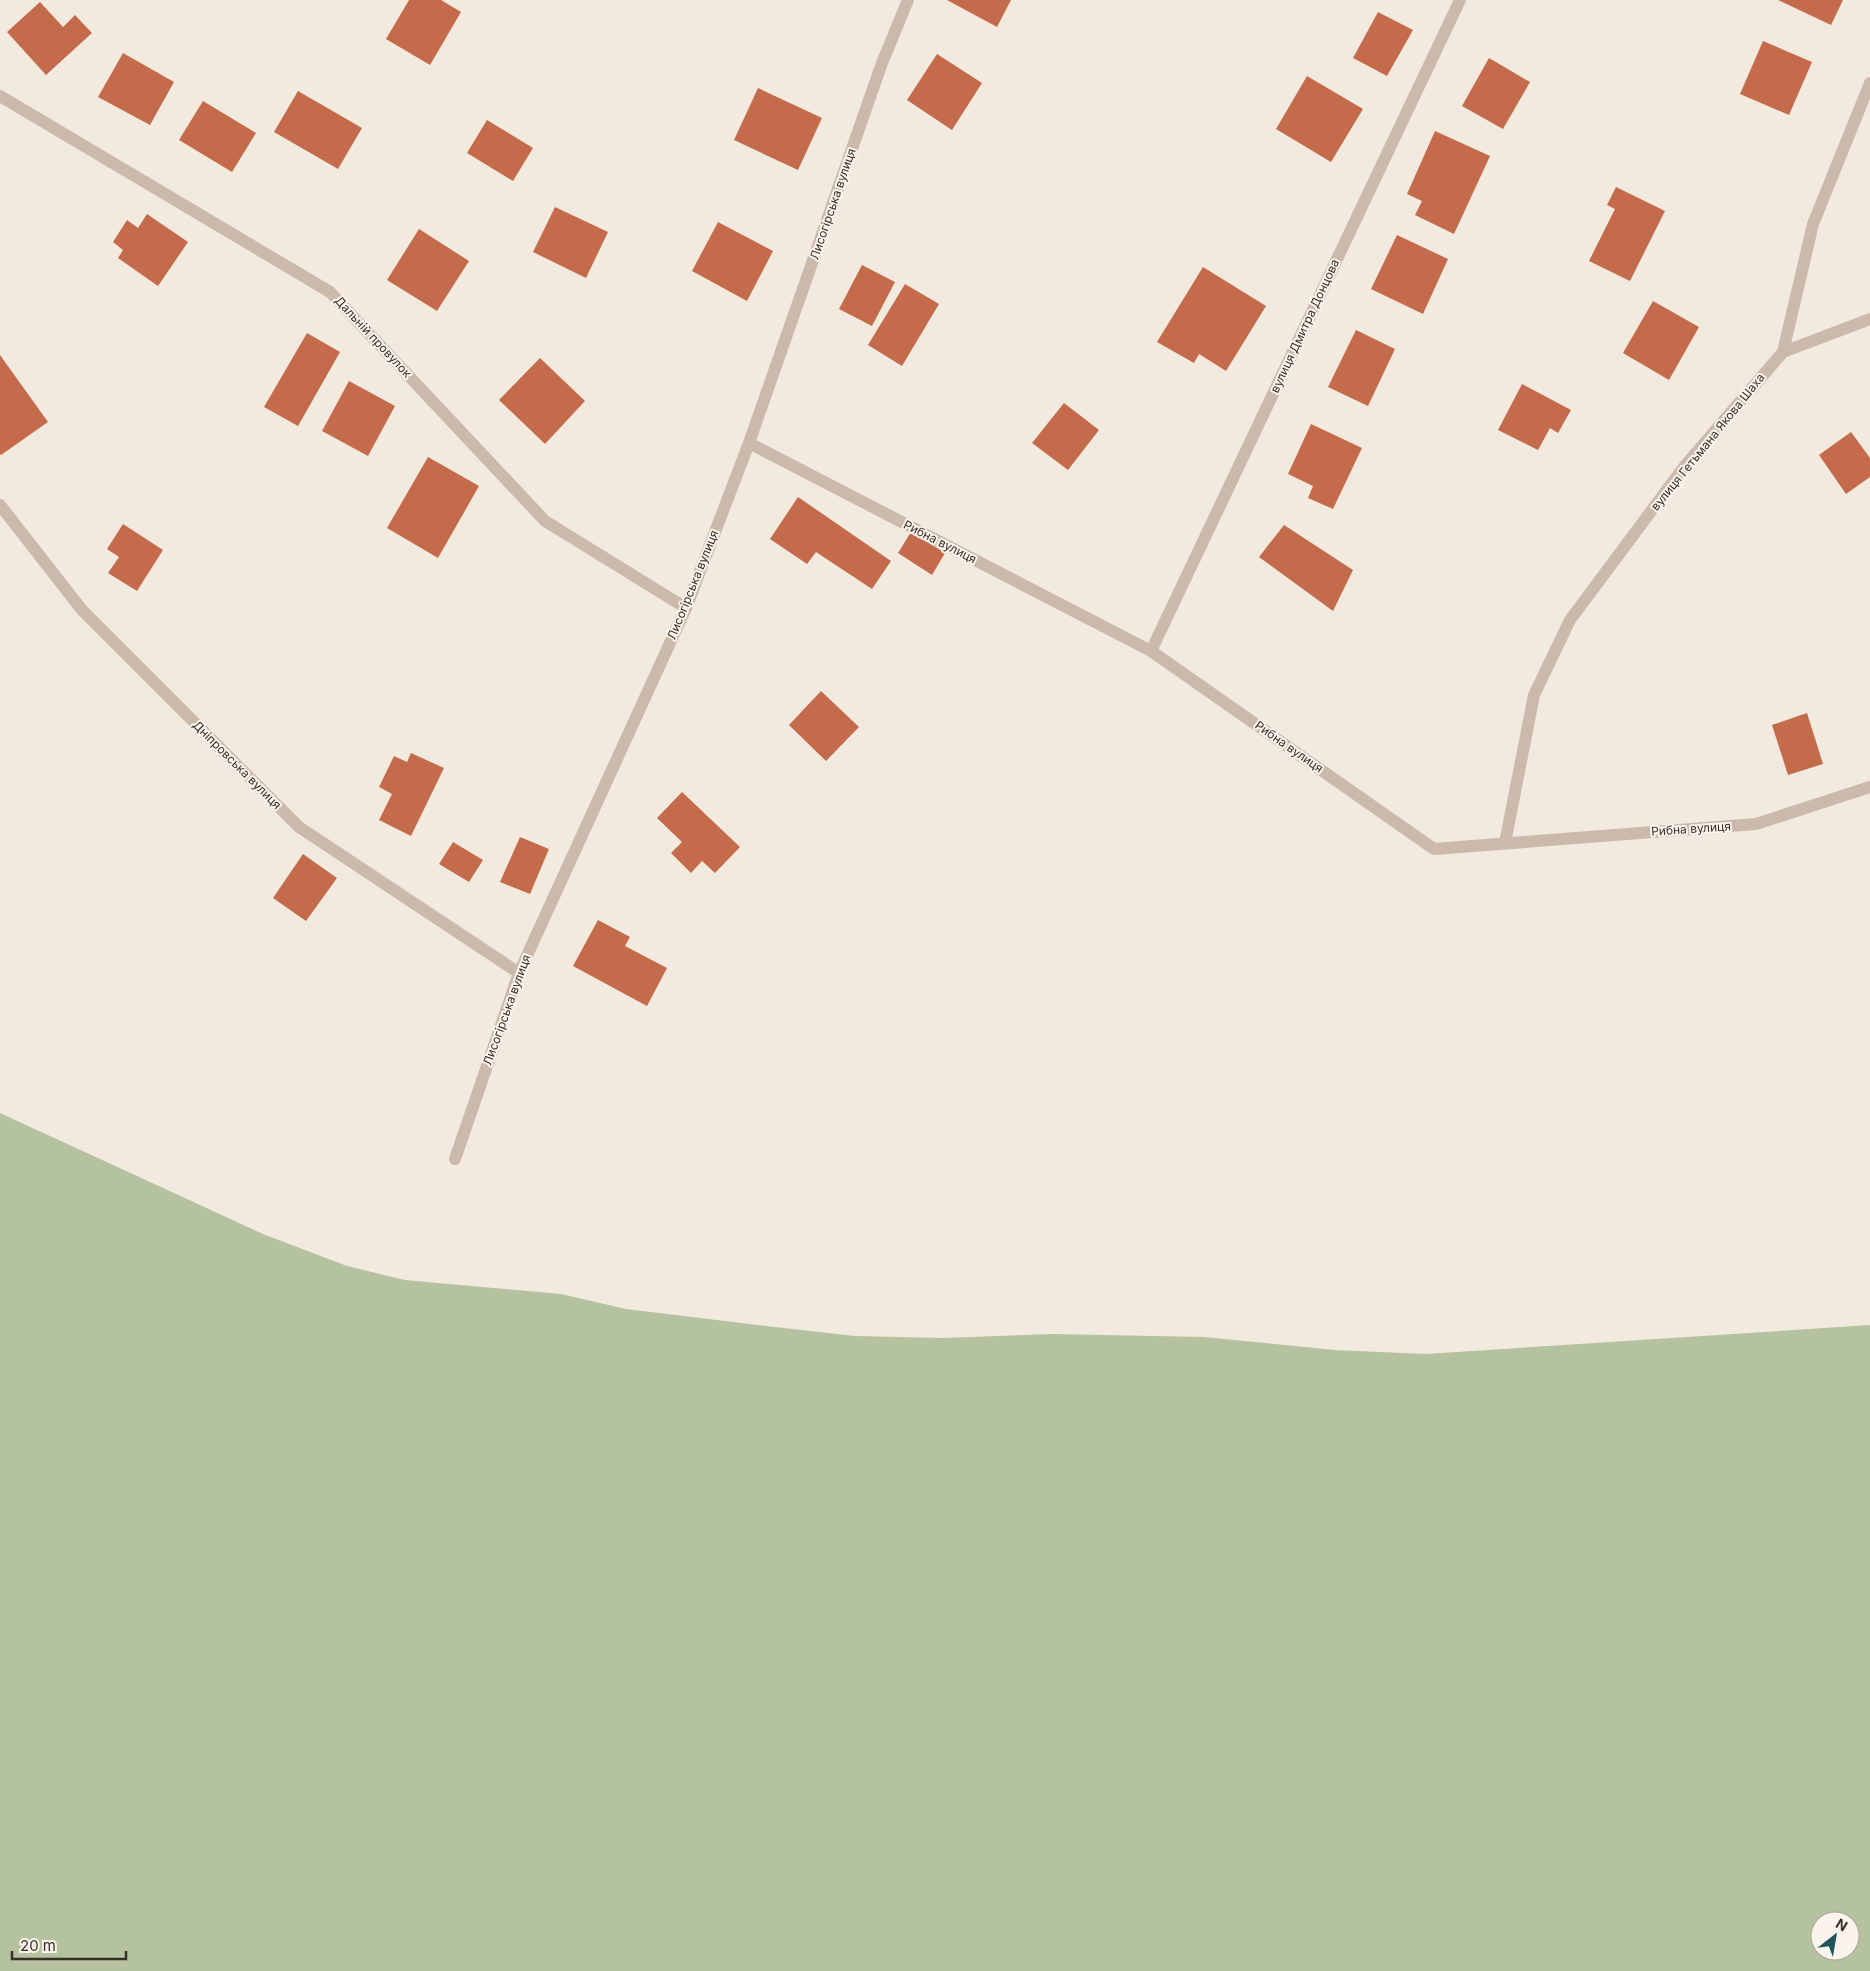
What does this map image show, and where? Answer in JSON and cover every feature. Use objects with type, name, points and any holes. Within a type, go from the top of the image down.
[{"type":"street","name":"Лисогірська вулиця","points":[[455,1159],[519,973],[686,608],[750,443],[882,63],[908,0]]},
{"type":"street","name":"вулиця Дмитра Донцова","points":[[1151,651],[1460,0]]},
{"type":"street","name":"вулиця Гетьмана Якова Шаха","points":[[1505,843],[1534,695],[1570,620],[1684,467],[1783,352],[1813,224],[1870,83]]},
{"type":"street","name":"Дальній провулок","points":[[0,96],[330,292],[545,521],[686,608]]},
{"type":"street","points":[[1783,352],[1870,319]]},
{"type":"street","name":"Рибна вулиця","points":[[750,443],[1151,651],[1434,849],[1756,824],[1870,787]]},
{"type":"street","name":"Дніпровська вулиця","points":[[0,505],[82,610],[300,827],[519,973]]},
{"type":"green space","points":[[0,1113],[263,1234],[347,1266],[405,1280],[561,1294],[626,1309],[775,1327],[855,1336],[943,1338],[1053,1334],[1204,1337],[1334,1350],[1426,1354],[1870,1325],[1870,1971],[0,1971]]},
{"type":"building","points":[[409,0],[441,0],[461,12],[430,65],[386,39]]},
{"type":"building","points":[[947,0],[1011,0],[997,27]]},
{"type":"building","points":[[1778,0],[1843,0],[1831,25]]},
{"type":"building","points":[[40,2],[63,27],[75,15],[92,33],[46,75],[7,32]]},
{"type":"building","points":[[1378,12],[1413,30],[1387,76],[1353,58]]},
{"type":"building","points":[[1763,41],[1812,62],[1789,115],[1740,94]]},
{"type":"building","points":[[123,53],[174,82],[150,125],[98,97]]},
{"type":"building","points":[[937,54],[982,83],[952,130],[907,100]]},
{"type":"building","points":[[1489,58],[1530,82],[1503,129],[1462,106]]},
{"type":"building","points":[[1307,76],[1363,109],[1331,162],[1276,129]]},
{"type":"building","points":[[758,88],[822,118],[798,170],[734,140]]},
{"type":"building","points":[[298,91],[362,128],[338,169],[274,132]]},
{"type":"building","points":[[203,101],[256,133],[232,172],[179,140]]},
{"type":"building","points":[[487,120],[533,148],[513,181],[467,153]]},
{"type":"building","points":[[1435,131],[1490,156],[1454,234],[1415,215],[1422,201],[1407,194]]},
{"type":"building","points":[[1616,187],[1665,211],[1630,281],[1589,261],[1615,209],[1607,205]]},
{"type":"building","points":[[555,207],[608,232],[586,278],[533,252]]},
{"type":"building","points":[[147,214],[188,242],[158,286],[118,258],[123,250],[113,242],[127,220],[138,228]]},
{"type":"building","points":[[718,222],[773,251],[747,301],[692,271]]},
{"type":"building","points":[[419,229],[469,261],[437,311],[387,280]]},
{"type":"building","points":[[1397,235],[1448,259],[1423,314],[1371,289]]},
{"type":"building","points":[[862,265],[895,282],[872,326],[839,309]]},
{"type":"building","points":[[1203,267],[1266,306],[1226,371],[1199,354],[1194,363],[1157,342]]},
{"type":"building","points":[[905,284],[939,304],[902,366],[868,345]]},
{"type":"building","points":[[1653,301],[1699,327],[1669,380],[1623,353]]},
{"type":"building","points":[[1356,330],[1395,349],[1368,406],[1328,387]]},
{"type":"building","points":[[307,333],[340,352],[298,426],[264,407]]},
{"type":"building","points":[[0,355],[48,422],[1,455],[0,454]]},
{"type":"building","points":[[540,358],[585,401],[545,444],[499,400]]},
{"type":"building","points":[[349,381],[395,406],[368,456],[322,431]]},
{"type":"building","points":[[1522,384],[1571,410],[1558,433],[1550,428],[1538,450],[1498,430]]},
{"type":"building","points":[[1064,403],[1099,430],[1068,470],[1032,443]]},
{"type":"building","points":[[1311,424],[1362,448],[1333,509],[1308,498],[1313,486],[1288,474]]},
{"type":"building","points":[[1851,432],[1870,458],[1870,477],[1846,494],[1819,455]]},
{"type":"building","points":[[428,457],[479,486],[438,558],[387,528]]},
{"type":"building","points":[[798,497],[891,561],[872,589],[816,552],[807,564],[770,539]]},
{"type":"building","points":[[123,524],[163,550],[137,591],[108,573],[119,557],[107,549]]},
{"type":"building","points":[[1284,525],[1353,570],[1333,611],[1259,557]]},
{"type":"building","points":[[911,532],[945,553],[932,575],[898,553]]},
{"type":"building","points":[[821,691],[859,727],[826,761],[789,725]]},
{"type":"building","points":[[1807,713],[1823,764],[1788,775],[1772,725]]},
{"type":"building","points":[[411,753],[444,768],[411,836],[379,820],[392,794],[379,787],[394,756],[407,762]]},
{"type":"building","points":[[682,792],[740,847],[715,873],[702,861],[691,873],[671,853],[682,842],[657,818]]},
{"type":"building","points":[[520,837],[549,849],[530,894],[500,882]]},
{"type":"building","points":[[453,842],[483,860],[469,882],[439,864]]},
{"type":"building","points":[[303,854],[337,878],[306,921],[273,898]]},
{"type":"building","points":[[598,920],[630,937],[625,946],[667,968],[647,1006],[573,966]]}]
